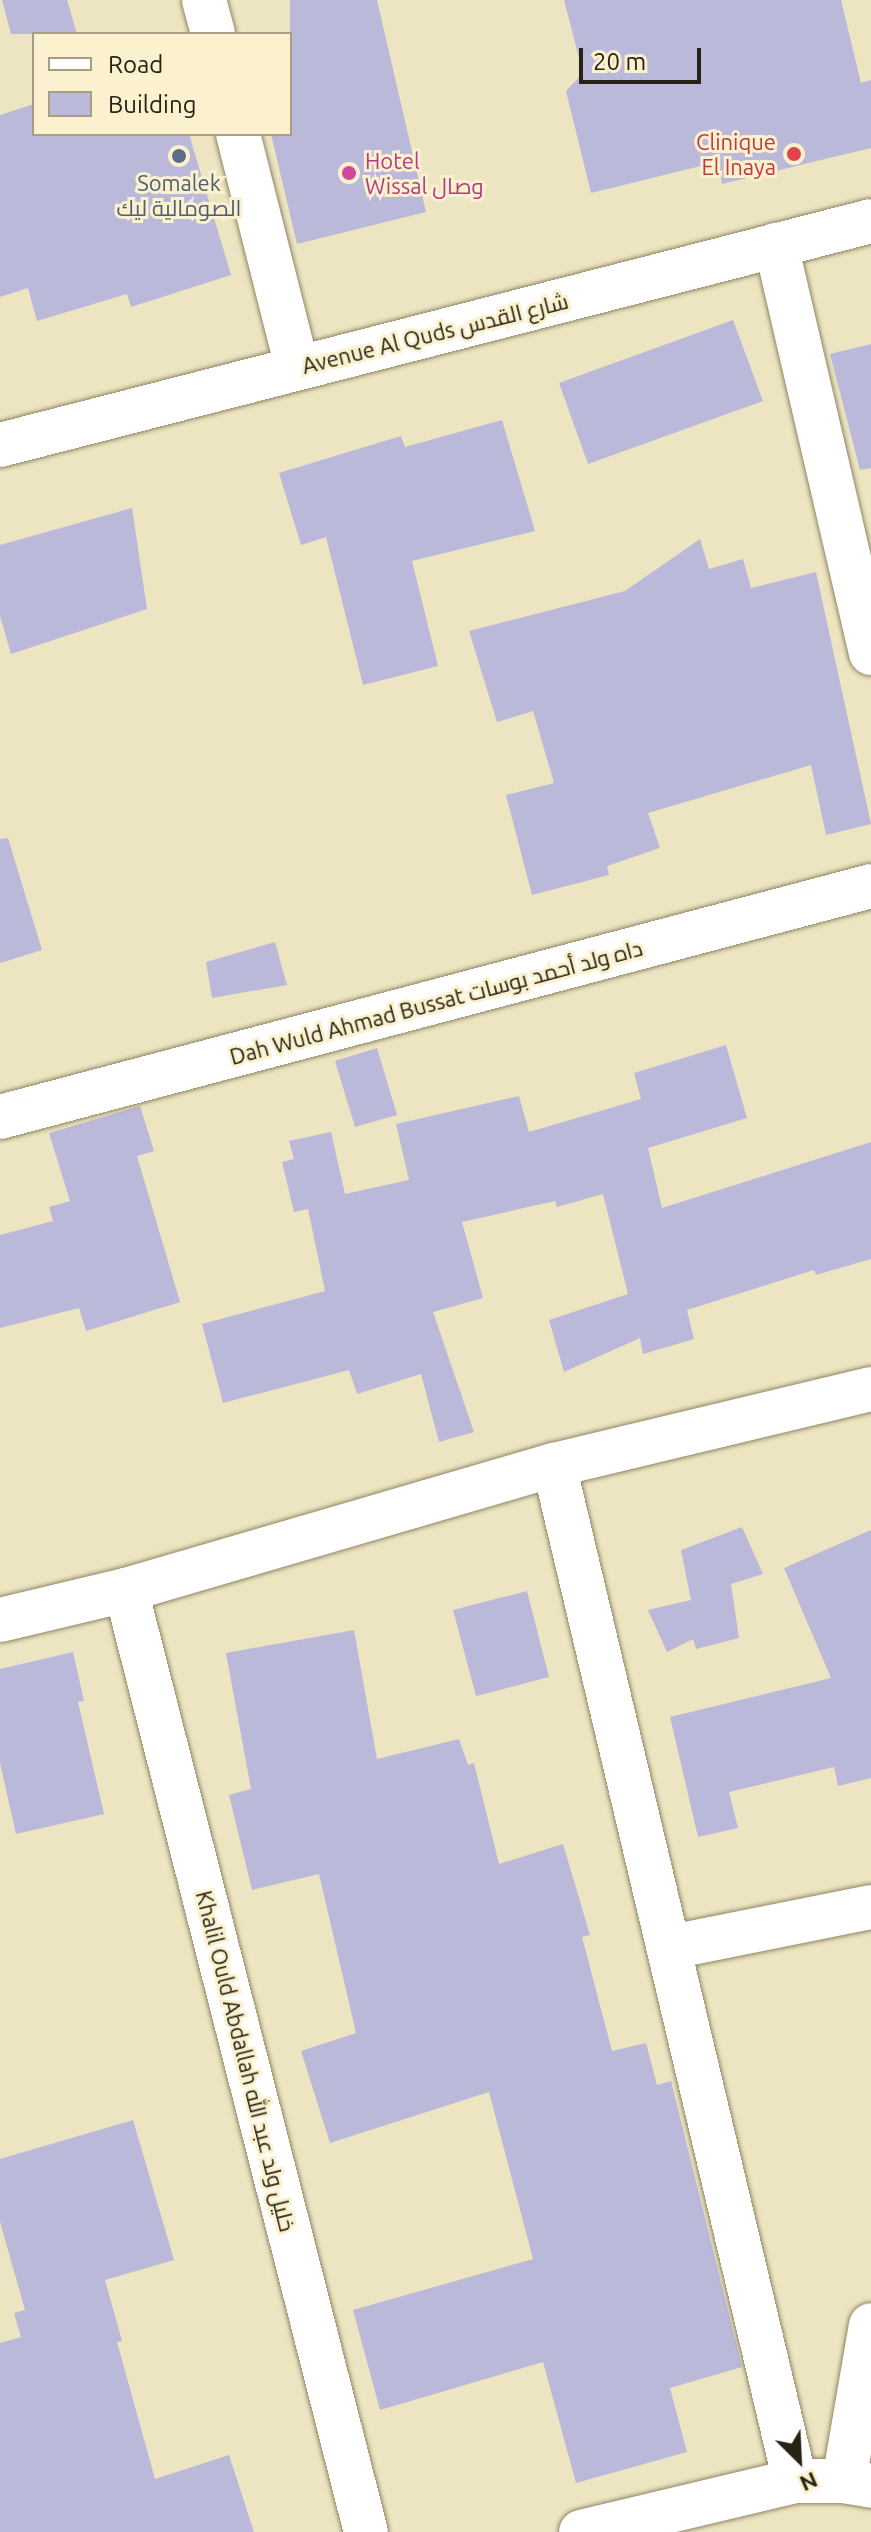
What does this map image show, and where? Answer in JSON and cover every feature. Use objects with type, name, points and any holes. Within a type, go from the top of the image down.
[{"type":"street","points":[[204,0],[212,32]]},
{"type":"street","points":[[239,136],[297,368]]},
{"type":"street","name":"Avenue Al Quds شارع القدس","points":[[0,445],[871,221]]},
{"type":"street","points":[[776,245],[852,489],[871,653]]},
{"type":"street","name":"Dah Wuld Ahmad Bussat داه ولد أحمد بوسات","points":[[0,1117],[871,886]]},
{"type":"street","points":[[0,1620],[126,1590],[554,1465],[871,1389]]},
{"type":"street","points":[[554,1465],[671,1947],[795,2481]]},
{"type":"street","name":"Khalil Ould Abdallah خليل ولد عبد الله","points":[[126,1590],[366,2532]]},
{"type":"street","points":[[671,1947],[871,1907]]},
{"type":"street","points":[[581,2532],[795,2481],[858,2483],[871,2325]]},
{"type":"building","points":[[2,0],[67,0],[76,32],[11,34]]},
{"type":"building","name":"Hotel Wissal وصال","points":[[290,0],[377,0],[426,212],[297,244],[271,136],[292,136]]},
{"type":"building","points":[[564,0],[841,0],[861,83],[871,80],[871,148],[722,184],[717,162],[591,193],[566,91],[583,73]]},
{"type":"building","points":[[32,105],[32,136],[190,136],[231,275],[131,307],[127,294],[37,321],[28,288],[0,297],[0,115]]},
{"type":"building","points":[[733,320],[763,401],[588,464],[559,383]]},
{"type":"building","points":[[871,344],[871,468],[860,470],[830,354]]},
{"type":"building","points":[[502,420],[535,531],[412,561],[438,666],[363,685],[326,537],[301,545],[279,473],[401,436],[405,447]]},
{"type":"building","points":[[132,508],[147,609],[11,654],[0,616],[0,545]]},
{"type":"building","points":[[700,539],[709,569],[743,559],[751,588],[816,572],[871,824],[826,835],[811,765],[648,813],[660,848],[607,866],[609,875],[532,895],[506,795],[554,783],[533,711],[497,722],[469,631],[625,591]]},
{"type":"building","points":[[8,838],[42,950],[0,963],[0,839]]},
{"type":"building","points":[[275,942],[287,985],[212,998],[206,962]]},
{"type":"building","points":[[726,1045],[747,1118],[648,1148],[662,1208],[871,1142],[871,1259],[816,1275],[814,1270],[687,1310],[694,1339],[643,1354],[640,1338],[564,1372],[549,1320],[628,1294],[603,1194],[557,1207],[555,1201],[462,1222],[483,1298],[433,1312],[474,1432],[439,1442],[421,1374],[357,1394],[349,1370],[223,1403],[202,1324],[325,1291],[308,1209],[294,1212],[282,1162],[294,1159],[289,1141],[331,1132],[345,1194],[409,1180],[396,1124],[519,1096],[529,1132],[641,1099],[634,1073]]},
{"type":"building","points":[[377,1048],[397,1115],[355,1127],[335,1061]]},
{"type":"building","points":[[140,1106],[154,1151],[137,1156],[180,1302],[86,1331],[79,1308],[0,1328],[0,1235],[53,1221],[49,1207],[70,1201],[49,1133]]},
{"type":"building","points":[[742,1527],[763,1574],[731,1584],[739,1638],[696,1649],[693,1639],[667,1652],[648,1610],[691,1600],[681,1550]]},
{"type":"building","points":[[871,1530],[871,1778],[838,1786],[834,1767],[729,1792],[738,1828],[698,1837],[670,1717],[831,1678],[784,1568]]},
{"type":"building","points":[[527,1591],[549,1677],[476,1696],[453,1610]]},
{"type":"building","points":[[354,1630],[377,1759],[459,1739],[468,1765],[474,1763],[499,1864],[563,1844],[590,1935],[582,1937],[612,2051],[646,2043],[657,2085],[671,2081],[742,2367],[670,2388],[687,2452],[576,2483],[543,2362],[380,2410],[353,2310],[533,2259],[489,2092],[330,2143],[301,2051],[356,2033],[319,1874],[252,1890],[229,1795],[251,1789],[226,1653]]},
{"type":"building","points":[[73,1652],[84,1701],[78,1702],[104,1814],[16,1834],[0,1763],[0,1669]]},
{"type":"building","points":[[133,2120],[174,2260],[105,2280],[122,2341],[117,2342],[155,2479],[229,2455],[254,2532],[0,2532],[0,2343],[21,2337],[14,2313],[25,2310],[0,2222],[0,2159]]},
{"type":"place","name":"Clinique El Inaya","points":[[794,154]]},
{"type":"place","name":"Somalek الصومالية ليك","points":[[179,156]]},
{"type":"place","name":"Hotel Wissal وصال","points":[[349,173]]}]
